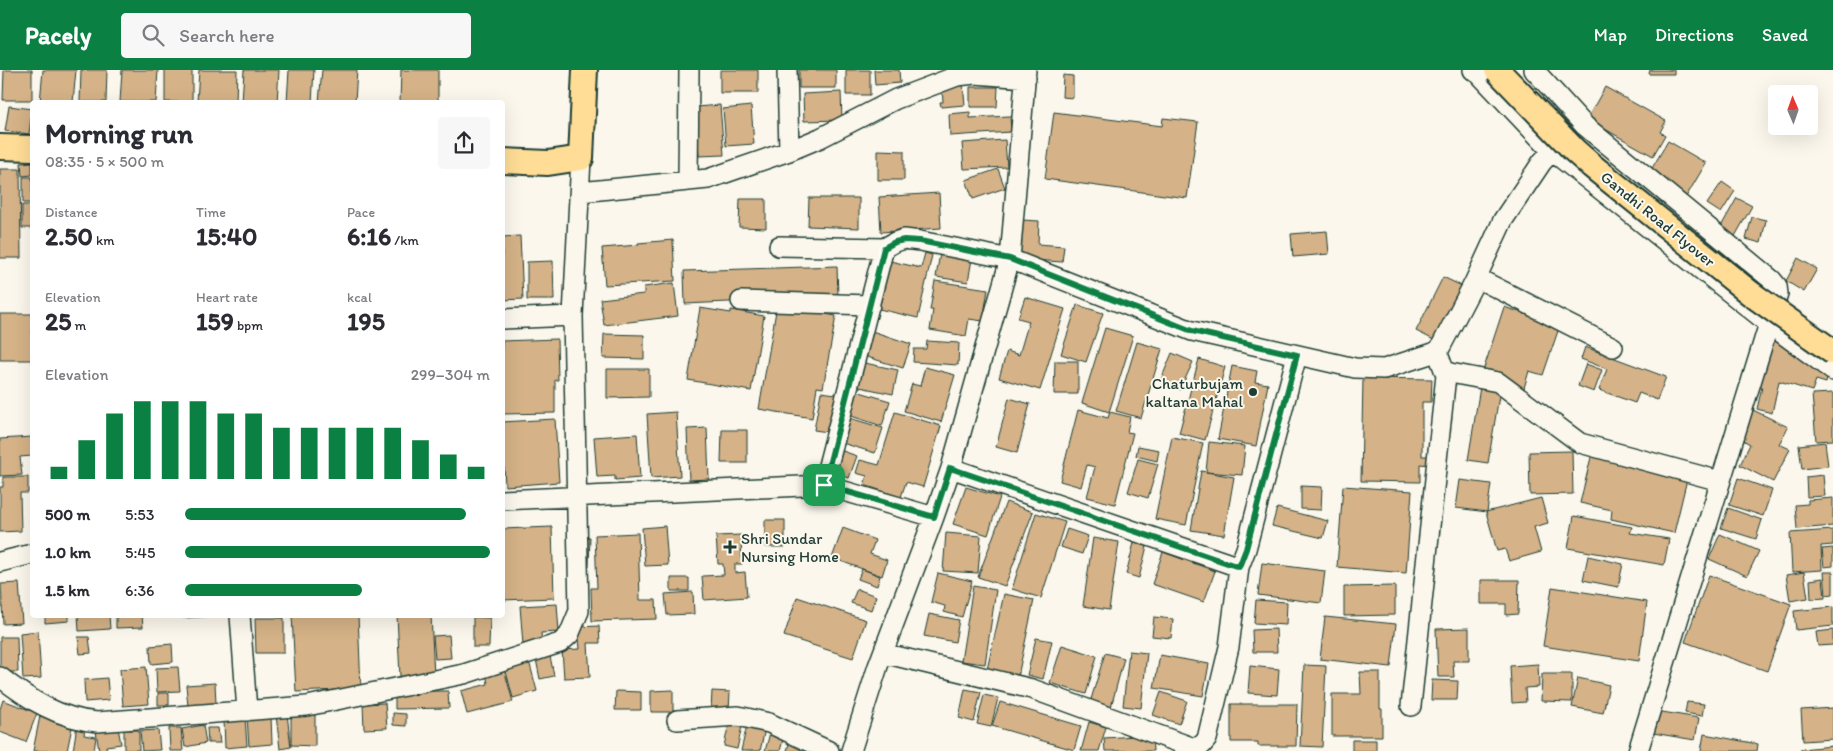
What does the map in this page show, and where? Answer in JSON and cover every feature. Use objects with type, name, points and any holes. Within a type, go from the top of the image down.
[{"type":"main road","points":[[505,161],[548,162],[581,158],[585,70]]},
{"type":"main road","name":"Gandhi Road Flyover","points":[[1497,70],[1575,151],[1592,166],[1750,293],[1833,352]]},
{"type":"main road","points":[[0,147],[30,148]]},
{"type":"street","points":[[688,181],[689,70]]},
{"type":"street","points":[[787,70],[790,151]]},
{"type":"street","points":[[1473,70],[1479,74],[1552,151],[1768,323],[1833,371]]},
{"type":"street","points":[[1534,70],[1585,126],[1777,286],[1778,294],[1638,751]]},
{"type":"street","points":[[580,192],[708,179],[790,151],[820,138],[896,99],[957,76],[1026,74],[1010,259],[950,468],[934,517],[881,660],[851,751]]},
{"type":"street","points":[[780,246],[884,248],[904,240],[920,241],[1010,259],[1192,331],[1355,368],[1384,369],[1437,352],[1477,278],[1503,220],[1542,162],[1552,151]]},
{"type":"street","points":[[0,677],[37,703],[87,721],[248,711],[308,706],[464,674],[560,643],[569,635],[579,611],[573,316],[581,158]]},
{"type":"street","points":[[824,485],[884,248]]},
{"type":"street","points":[[1477,278],[1613,347]]},
{"type":"street","points":[[741,301],[870,305]]},
{"type":"street","points":[[505,319],[573,316]]},
{"type":"street","points":[[1411,706],[1446,372],[1437,352]]},
{"type":"street","points":[[881,660],[1032,689],[1194,748],[1202,745],[1207,739],[1229,647],[1239,567],[1246,549],[1297,355]]},
{"type":"street","points":[[1446,372],[1498,382],[1580,443],[1720,481]]},
{"type":"street","points":[[950,468],[1239,567]]},
{"type":"street","points":[[505,500],[824,485],[934,517]]},
{"type":"street","points":[[0,562],[30,554]]},
{"type":"street","points":[[240,618],[248,711]]},
{"type":"street","points":[[676,720],[738,716],[770,723],[830,751]]},
{"type":"building","points":[[4,70],[32,70],[32,100],[3,100]]},
{"type":"building","points":[[43,70],[76,70],[73,100],[40,100]]},
{"type":"building","points":[[81,70],[107,70],[106,100],[80,100]]},
{"type":"building","points":[[122,70],[158,70],[156,100],[120,100]]},
{"type":"building","points":[[165,70],[192,70],[192,100],[165,100]]},
{"type":"building","points":[[199,70],[237,70],[236,100],[197,100]]},
{"type":"building","points":[[244,70],[279,70],[277,100],[242,100]]},
{"type":"building","points":[[289,70],[314,70],[312,100],[287,100]]},
{"type":"building","points":[[322,70],[357,70],[355,100],[319,100]]},
{"type":"building","points":[[401,70],[438,70],[438,100],[400,100]]},
{"type":"building","points":[[720,70],[758,70],[758,93],[720,93]]},
{"type":"building","points":[[799,70],[836,70],[836,88],[799,88]]},
{"type":"building","points":[[846,70],[870,70],[870,95],[846,95]]},
{"type":"building","points":[[874,70],[899,70],[900,83],[875,85]]},
{"type":"building","points":[[1650,70],[1674,70],[1674,74],[1649,74]]},
{"type":"building","points":[[1063,75],[1073,76],[1073,98],[1062,97]]},
{"type":"building","points":[[963,84],[965,105],[941,107],[940,102],[943,102],[942,86]]},
{"type":"building","points":[[970,87],[998,87],[997,107],[970,107]]},
{"type":"building","points":[[1605,87],[1666,121],[1660,132],[1665,135],[1653,156],[1587,119]]},
{"type":"building","points":[[841,92],[842,120],[804,121],[803,94]]},
{"type":"building","points":[[720,105],[724,155],[699,156],[696,107]]},
{"type":"building","points":[[9,106],[30,109],[29,134],[5,131]]},
{"type":"building","points":[[751,106],[754,144],[726,146],[723,109]]},
{"type":"building","points":[[970,112],[970,118],[1010,116],[1011,132],[950,136],[949,114]]},
{"type":"building","points":[[1054,112],[1162,126],[1163,118],[1198,122],[1187,198],[1045,179]]},
{"type":"building","points":[[1005,140],[1007,167],[964,169],[962,143]]},
{"type":"building","points":[[1668,141],[1706,163],[1686,197],[1648,175]]},
{"type":"building","points":[[878,150],[904,151],[904,180],[878,180]]},
{"type":"building","points":[[30,162],[30,175],[22,176],[21,163]]},
{"type":"building","points":[[0,169],[20,169],[21,258],[0,258]]},
{"type":"building","points":[[998,169],[1005,188],[973,199],[966,180]]},
{"type":"building","points":[[23,177],[30,177],[30,203],[23,203]]},
{"type":"building","points":[[1722,182],[1735,191],[1721,213],[1707,204]]},
{"type":"building","points":[[939,193],[941,228],[881,232],[879,197]]},
{"type":"building","points":[[809,198],[859,198],[859,228],[808,226]]},
{"type":"building","points":[[1737,198],[1752,206],[1734,238],[1719,230]]},
{"type":"building","points":[[740,199],[766,199],[766,228],[739,227]]},
{"type":"building","points":[[22,205],[30,205],[30,228],[22,228]]},
{"type":"building","points":[[1752,217],[1766,220],[1761,243],[1746,239]]},
{"type":"building","points":[[1022,220],[1039,221],[1038,244],[1064,246],[1062,262],[1019,259]]},
{"type":"building","points":[[1327,231],[1329,254],[1293,257],[1291,234]]},
{"type":"building","points":[[520,236],[523,299],[505,300],[505,237]]},
{"type":"building","points":[[673,240],[675,281],[605,285],[602,248]]},
{"type":"building","points":[[925,253],[932,255],[918,318],[879,309],[890,261],[921,268]]},
{"type":"building","points":[[940,253],[972,259],[968,282],[936,277]]},
{"type":"building","points":[[1798,258],[1817,269],[1804,292],[1786,281]]},
{"type":"building","points":[[553,261],[554,300],[527,300],[527,262]]},
{"type":"building","points":[[837,266],[838,297],[685,304],[684,271]]},
{"type":"building","points":[[1443,277],[1466,288],[1438,342],[1416,331]]},
{"type":"building","points":[[935,281],[988,289],[983,321],[969,319],[966,336],[930,330],[933,310],[930,310]]},
{"type":"building","points":[[674,283],[678,316],[604,325],[600,299],[644,294],[644,287]]},
{"type":"building","points":[[1025,297],[1065,309],[1040,390],[999,378],[1007,351],[1019,355],[1029,321],[1018,318]]},
{"type":"building","points":[[777,305],[836,316],[823,388],[817,387],[812,418],[759,409]]},
{"type":"building","points":[[1077,305],[1103,313],[1086,362],[1061,354]]},
{"type":"building","points":[[1504,307],[1560,325],[1543,375],[1529,371],[1524,388],[1482,374]]},
{"type":"building","points":[[700,308],[731,313],[731,310],[764,316],[751,391],[688,380]]},
{"type":"building","points":[[0,314],[30,314],[30,360],[0,360]]},
{"type":"building","points":[[1105,328],[1133,336],[1109,412],[1082,403]]},
{"type":"building","points":[[872,331],[911,344],[903,368],[864,356]]},
{"type":"building","points":[[604,334],[644,335],[644,359],[603,358]]},
{"type":"building","points":[[1773,334],[1829,371],[1826,383],[1816,380],[1812,391],[1779,381],[1772,413],[1757,409],[1762,387],[1757,386]]},
{"type":"building","points":[[557,339],[558,380],[555,380],[555,413],[505,414],[505,341]]},
{"type":"building","points":[[927,341],[959,343],[958,365],[913,362],[914,349],[926,349]]},
{"type":"building","points":[[1137,342],[1162,349],[1141,418],[1116,411]]},
{"type":"building","points":[[1585,347],[1666,377],[1657,400],[1639,393],[1635,403],[1599,390],[1607,369],[1581,359]]},
{"type":"building","points":[[1172,353],[1193,362],[1180,390],[1160,382]]},
{"type":"building","points":[[1199,359],[1225,367],[1205,440],[1179,433]]},
{"type":"building","points":[[1055,361],[1078,361],[1078,394],[1054,394]]},
{"type":"building","points":[[860,362],[898,370],[893,394],[855,386]]},
{"type":"building","points":[[1586,364],[1602,370],[1594,392],[1578,386]]},
{"type":"building","points":[[1232,366],[1257,371],[1255,382],[1268,384],[1256,446],[1218,439]]},
{"type":"building","points":[[925,367],[955,375],[941,422],[904,411],[912,384],[920,386]]},
{"type":"building","points":[[607,369],[649,369],[649,397],[607,398]]},
{"type":"building","points":[[1363,378],[1432,379],[1431,402],[1422,402],[1422,456],[1430,456],[1430,465],[1420,464],[1420,482],[1361,481]]},
{"type":"building","points":[[1480,387],[1500,390],[1488,463],[1468,460]]},
{"type":"building","points":[[853,390],[890,401],[882,426],[845,414]]},
{"type":"building","points":[[821,392],[836,394],[828,432],[814,430]]},
{"type":"building","points":[[1833,393],[1833,440],[1816,441],[1812,394]]},
{"type":"building","points":[[1009,398],[1030,404],[1017,453],[996,447]]},
{"type":"building","points":[[1078,410],[1108,418],[1110,412],[1130,417],[1127,432],[1133,433],[1115,504],[1087,497],[1095,467],[1087,465],[1081,487],[1060,481]]},
{"type":"building","points":[[1753,410],[1788,427],[1779,444],[1790,449],[1773,482],[1740,465],[1750,444],[1739,438]]},
{"type":"building","points":[[676,412],[680,476],[651,478],[647,414]]},
{"type":"building","points":[[895,412],[941,426],[923,487],[906,482],[901,497],[864,485],[867,476],[856,473],[860,460],[879,465]]},
{"type":"building","points":[[846,417],[883,428],[875,453],[839,442]]},
{"type":"building","points":[[555,419],[559,482],[505,486],[505,422]]},
{"type":"building","points":[[707,428],[709,479],[689,480],[687,429]]},
{"type":"building","points":[[722,430],[747,430],[747,463],[721,463]]},
{"type":"building","points":[[637,434],[640,478],[615,480],[615,476],[597,477],[594,437]]},
{"type":"building","points":[[30,437],[30,456],[20,457],[22,475],[0,476],[0,439]]},
{"type":"building","points":[[1172,437],[1203,443],[1186,525],[1155,519]]},
{"type":"building","points":[[1209,442],[1245,446],[1242,475],[1206,472]]},
{"type":"building","points":[[1825,442],[1828,466],[1802,469],[1799,445]]},
{"type":"building","points":[[1138,446],[1159,450],[1157,461],[1136,456]]},
{"type":"building","points":[[837,449],[857,456],[849,478],[829,472]]},
{"type":"building","points":[[1572,451],[1573,494],[1530,495],[1529,452]]},
{"type":"building","points":[[1592,453],[1688,475],[1674,533],[1611,519],[1612,510],[1580,503]]},
{"type":"building","points":[[1138,459],[1158,464],[1148,498],[1128,492]]},
{"type":"building","points":[[1201,471],[1234,477],[1224,535],[1191,530]]},
{"type":"building","points":[[1823,475],[1825,496],[1807,497],[1806,477]]},
{"type":"building","points":[[3,477],[28,477],[28,493],[20,493],[21,531],[0,532],[0,487],[3,487]]},
{"type":"building","points":[[1738,478],[1772,490],[1763,516],[1729,505]]},
{"type":"building","points":[[1460,480],[1491,484],[1487,512],[1456,508]]},
{"type":"building","points":[[1301,486],[1322,487],[1321,510],[1301,509]]},
{"type":"building","points":[[1343,486],[1412,491],[1406,573],[1337,567]]},
{"type":"building","points":[[966,487],[1000,497],[988,535],[953,524]]},
{"type":"building","points":[[1541,498],[1548,523],[1534,527],[1541,552],[1509,561],[1505,549],[1497,551],[1486,512]]},
{"type":"building","points":[[1833,498],[1833,526],[1797,529],[1795,505],[1808,504],[1808,500]]},
{"type":"building","points":[[1006,502],[1033,512],[1005,586],[978,577]]},
{"type":"building","points":[[1277,508],[1328,521],[1323,538],[1272,526]]},
{"type":"building","points":[[1728,508],[1762,520],[1756,539],[1721,528]]},
{"type":"building","points":[[1036,513],[1065,522],[1041,598],[1012,589]]},
{"type":"building","points":[[1574,516],[1632,527],[1630,533],[1669,539],[1664,565],[1568,548]]},
{"type":"building","points":[[765,520],[785,520],[785,547],[765,547]]},
{"type":"building","points":[[665,526],[668,565],[645,566],[642,528]]},
{"type":"building","points":[[552,527],[554,598],[505,600],[505,529]]},
{"type":"building","points":[[843,528],[875,540],[870,554],[887,560],[882,576],[832,558]]},
{"type":"building","points":[[1067,529],[1088,536],[1082,554],[1061,547]]},
{"type":"building","points":[[1833,530],[1833,545],[1821,546],[1822,570],[1792,572],[1790,533]]},
{"type":"building","points":[[638,533],[640,600],[656,600],[657,619],[592,621],[591,588],[597,588],[595,535]]},
{"type":"building","points":[[946,533],[981,536],[978,573],[943,571]]},
{"type":"building","points":[[1720,534],[1759,551],[1747,576],[1709,559]]},
{"type":"building","points":[[741,535],[742,564],[735,564],[735,573],[745,572],[747,597],[704,600],[702,576],[724,575],[723,564],[718,564],[716,536]]},
{"type":"building","points":[[582,537],[590,537],[589,567],[582,567]]},
{"type":"building","points":[[1093,538],[1119,542],[1109,610],[1083,606]]},
{"type":"building","points":[[1135,539],[1148,542],[1139,578],[1126,574]]},
{"type":"building","points":[[1833,548],[1833,566],[1824,567],[1822,549]]},
{"type":"building","points":[[1163,552],[1215,571],[1204,602],[1152,584]]},
{"type":"building","points":[[1588,556],[1623,564],[1618,587],[1583,580]]},
{"type":"building","points":[[1262,563],[1325,571],[1321,603],[1258,595]]},
{"type":"building","points":[[862,569],[880,576],[877,586],[858,579]]},
{"type":"building","points":[[1804,572],[1808,598],[1790,601],[1786,575]]},
{"type":"building","points":[[1824,572],[1833,572],[1833,594],[1826,595]]},
{"type":"building","points":[[938,573],[972,581],[962,617],[944,612],[945,606],[931,602]]},
{"type":"building","points":[[1709,575],[1791,604],[1767,671],[1685,642]]},
{"type":"building","points":[[671,578],[689,578],[689,591],[671,591]]},
{"type":"building","points":[[1823,578],[1825,598],[1811,599],[1810,580]]},
{"type":"building","points":[[1481,580],[1519,580],[1518,614],[1506,615],[1506,604],[1481,604]]},
{"type":"building","points":[[19,583],[22,623],[3,624],[1,584]]},
{"type":"building","points":[[973,586],[996,590],[985,664],[961,661]]},
{"type":"building","points":[[1395,586],[1395,615],[1344,616],[1344,587]]},
{"type":"building","points":[[1552,587],[1647,602],[1639,661],[1543,646]]},
{"type":"building","points":[[857,589],[876,596],[871,610],[851,603]]},
{"type":"building","points":[[693,592],[694,614],[667,615],[665,594]]},
{"type":"building","points":[[1004,594],[1034,600],[1017,681],[986,674]]},
{"type":"building","points":[[797,597],[866,620],[853,658],[784,636]]},
{"type":"building","points":[[1256,600],[1287,602],[1286,625],[1254,623]]},
{"type":"building","points":[[557,604],[559,632],[541,633],[542,644],[523,645],[520,606]]},
{"type":"building","points":[[1833,607],[1833,626],[1796,630],[1794,611]]},
{"type":"building","points":[[929,614],[959,620],[955,642],[924,636]]},
{"type":"building","points":[[1154,617],[1173,619],[1171,638],[1152,636]]},
{"type":"building","points":[[1325,617],[1396,624],[1391,667],[1320,659]]},
{"type":"building","points":[[45,618],[69,618],[69,621],[45,623]]},
{"type":"building","points":[[78,618],[109,618],[110,629],[79,631]]},
{"type":"building","points":[[116,618],[142,618],[143,627],[116,628]]},
{"type":"building","points":[[255,618],[284,618],[284,653],[256,653]]},
{"type":"building","points":[[292,618],[358,618],[361,689],[296,692]]},
{"type":"building","points":[[397,618],[431,618],[434,676],[400,677]]},
{"type":"building","points":[[473,618],[490,618],[489,647],[473,647]]},
{"type":"building","points":[[599,626],[600,643],[588,643],[590,677],[564,678],[562,650],[580,649],[578,627]]},
{"type":"building","points":[[1469,628],[1469,661],[1453,661],[1454,677],[1438,677],[1436,629]]},
{"type":"building","points":[[1276,629],[1277,652],[1253,652],[1252,630]]},
{"type":"building","points":[[1833,630],[1833,645],[1818,646],[1816,632]]},
{"type":"building","points":[[38,631],[41,678],[23,679],[20,633]]},
{"type":"building","points":[[449,635],[451,658],[435,659],[433,636]]},
{"type":"building","points":[[0,637],[17,637],[18,672],[0,672]]},
{"type":"building","points":[[78,637],[89,637],[91,653],[80,654]]},
{"type":"building","points":[[1036,638],[1052,641],[1043,679],[1027,675]]},
{"type":"building","points":[[172,644],[173,662],[151,664],[150,646]]},
{"type":"building","points":[[1062,645],[1097,656],[1086,694],[1050,683]]},
{"type":"building","points":[[1129,651],[1147,653],[1141,708],[1123,706]]},
{"type":"building","points":[[1105,653],[1124,658],[1110,711],[1089,706]]},
{"type":"building","points":[[1160,655],[1209,664],[1203,696],[1154,688]]},
{"type":"building","points":[[550,656],[554,676],[540,679],[536,659]]},
{"type":"building","points":[[529,661],[537,691],[513,698],[505,668]]},
{"type":"building","points":[[1538,664],[1539,687],[1525,688],[1526,702],[1512,703],[1510,666]]},
{"type":"building","points":[[1304,665],[1326,666],[1322,747],[1300,746]]},
{"type":"building","points":[[1250,666],[1279,669],[1277,695],[1248,693]]},
{"type":"building","points":[[146,667],[149,704],[123,706],[120,669]]},
{"type":"building","points":[[178,667],[180,691],[157,692],[156,668]]},
{"type":"building","points":[[504,669],[513,702],[467,714],[461,691],[488,684],[486,673]]},
{"type":"building","points":[[1360,672],[1380,672],[1382,736],[1332,736],[1332,694],[1361,694]]},
{"type":"building","points":[[1542,674],[1572,674],[1572,702],[1541,701]]},
{"type":"building","points":[[107,678],[109,700],[85,702],[84,680]]},
{"type":"building","points":[[1578,678],[1609,685],[1603,713],[1572,707]]},
{"type":"building","points":[[1432,680],[1458,681],[1457,700],[1431,700]]},
{"type":"building","points":[[215,683],[216,704],[188,706],[186,685]]},
{"type":"building","points":[[965,689],[981,692],[974,722],[959,718]]},
{"type":"building","points":[[673,690],[673,712],[651,712],[651,691]]},
{"type":"building","points":[[395,691],[448,691],[449,708],[395,709]]},
{"type":"building","points":[[616,691],[641,692],[641,710],[615,710]]},
{"type":"building","points":[[712,691],[730,692],[729,711],[711,711]]},
{"type":"building","points":[[1161,692],[1187,701],[1179,724],[1153,715]]},
{"type":"building","points":[[158,693],[169,693],[169,705],[158,705]]},
{"type":"building","points":[[984,695],[998,698],[991,727],[977,724]]},
{"type":"building","points":[[3,700],[37,713],[26,742],[0,732],[0,709]]},
{"type":"building","points":[[1000,702],[1081,726],[1074,750],[992,726]]},
{"type":"building","points":[[1687,702],[1704,704],[1702,716],[1685,713]]},
{"type":"building","points":[[385,703],[387,728],[364,729],[363,704]]},
{"type":"building","points":[[1231,704],[1297,704],[1296,746],[1258,746],[1258,742],[1231,742]]},
{"type":"building","points":[[1833,708],[1833,739],[1803,741],[1801,710]]},
{"type":"building","points":[[1656,711],[1699,718],[1695,740],[1653,733]]},
{"type":"building","points":[[393,713],[406,714],[406,726],[393,725]]},
{"type":"building","points":[[287,714],[291,747],[280,749],[276,715]]},
{"type":"building","points":[[291,714],[315,714],[315,746],[291,745]]},
{"type":"building","points":[[40,716],[73,722],[67,751],[33,751]]},
{"type":"building","points":[[271,716],[272,744],[249,746],[247,717]]},
{"type":"building","points":[[245,718],[247,746],[225,748],[224,720]]},
{"type":"building","points":[[1089,722],[1106,727],[1099,751],[1081,751]]},
{"type":"building","points":[[729,723],[742,726],[737,749],[724,746]]},
{"type":"building","points":[[77,725],[85,726],[84,735],[96,737],[94,751],[73,751]]},
{"type":"building","points":[[203,725],[206,743],[185,747],[182,729]]},
{"type":"building","points":[[747,725],[765,729],[760,751],[741,751]]},
{"type":"building","points":[[118,727],[121,744],[106,746],[107,751],[99,751],[96,731]]},
{"type":"building","points":[[169,728],[181,728],[183,751],[170,751]]},
{"type":"building","points":[[207,728],[218,728],[220,743],[208,743]]},
{"type":"building","points":[[124,730],[139,730],[139,750],[124,750]]},
{"type":"building","points":[[158,730],[160,750],[142,751],[140,731]]},
{"type":"building","points":[[770,733],[784,736],[780,751],[765,751]]},
{"type":"building","points":[[1704,734],[1758,744],[1757,751],[1701,751]]},
{"type":"building","points":[[1152,735],[1153,751],[1105,751],[1104,738]]},
{"type":"building","points":[[1352,740],[1376,740],[1376,751],[1352,751]]},
{"type":"building","points":[[789,743],[802,747],[800,751],[787,751]]},
{"type":"building","points":[[1833,746],[1833,751],[1801,751],[1801,749]]},
{"type":"place","name":"Chaturbujam kaltana Mahal","points":[[1253,392]]},
{"type":"place","name":"Shri Sundar Nursing Home","points":[[730,547]]},
{"type":"route","points":[[904,240],[920,241],[1010,259],[1192,331],[1297,355],[1246,549],[1239,567],[950,468],[934,517],[824,485],[884,248],[895,242],[904,240]]}]
